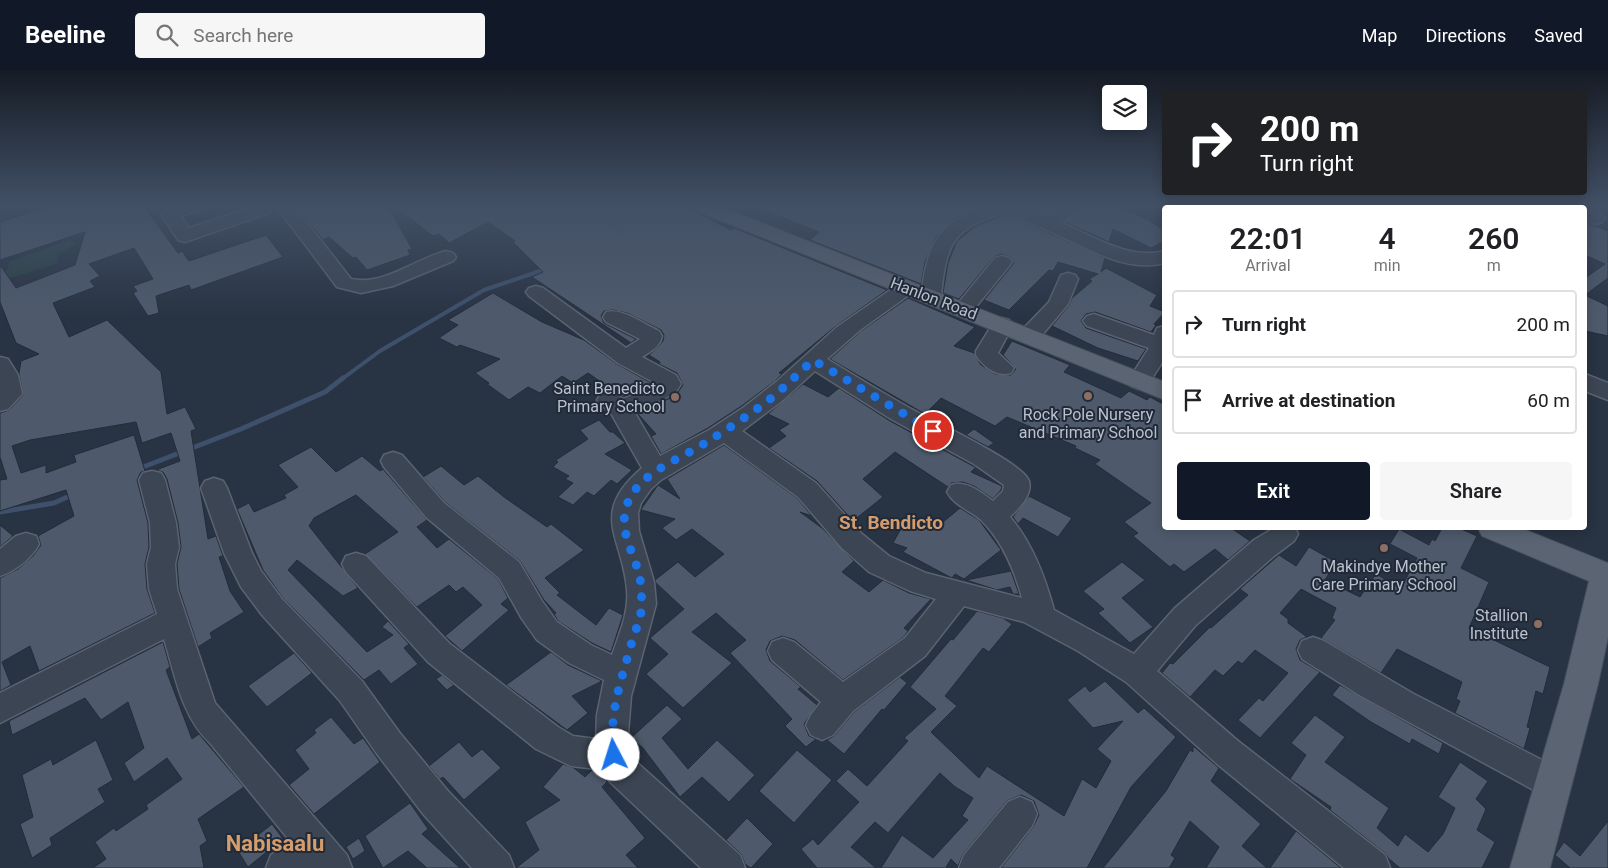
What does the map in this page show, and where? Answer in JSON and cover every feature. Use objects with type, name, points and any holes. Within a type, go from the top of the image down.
[{"type":"main road","name":"Hanlon Road","points":[[795,243],[1162,391]]},
{"type":"main road","points":[[1497,530],[1607,573],[1581,684],[1530,868]]},
{"type":"street","points":[[313,243],[344,284],[361,287],[393,280],[446,257]]},
{"type":"street","points":[[930,297],[940,247],[943,243]]},
{"type":"street","points":[[1093,243],[1121,255],[1154,261],[1162,258]]},
{"type":"street","points":[[963,310],[1002,262]]},
{"type":"street","points":[[1029,336],[1058,304],[1068,279]]},
{"type":"street","points":[[718,865],[621,770],[614,755],[611,736],[615,700],[640,614],[642,594],[639,574],[626,534],[625,512],[634,492],[656,470],[725,431],[766,402],[855,323],[906,288]]},
{"type":"street","points":[[536,292],[626,358],[668,380],[670,384],[667,388],[615,404],[656,470]]},
{"type":"street","points":[[613,317],[652,336],[650,342],[626,358]]},
{"type":"street","points":[[1094,321],[1162,339]]},
{"type":"street","points":[[1002,325],[987,351],[987,355],[1003,368]]},
{"type":"street","points":[[1139,381],[1162,341]]},
{"type":"street","points":[[813,360],[899,413],[983,458],[1016,481],[1018,486],[1016,494],[994,516]]},
{"type":"street","points":[[0,364],[7,374],[10,394],[0,403]]},
{"type":"street","points":[[1587,383],[1608,392]]},
{"type":"street","points":[[725,431],[807,490],[852,542],[879,564],[920,582],[1022,609],[1088,642],[1137,672],[1227,752],[1372,868]]},
{"type":"street","points":[[393,462],[435,510],[510,570],[532,610],[547,631],[580,654],[623,674]]},
{"type":"street","points":[[152,480],[163,523],[164,548],[161,564],[163,589],[202,710],[210,722],[221,732],[324,856],[284,868]]},
{"type":"street","points":[[214,488],[238,553],[251,579],[272,607],[351,691],[388,743],[436,803],[496,868]]},
{"type":"street","points":[[960,492],[994,516],[1008,535],[1030,576],[1041,617]]},
{"type":"street","points":[[1137,672],[1185,617],[1257,554],[1285,534]]},
{"type":"street","points":[[0,565],[26,544]]},
{"type":"street","points":[[356,564],[439,653],[547,738],[565,750],[582,754],[614,755]]},
{"type":"street","points":[[822,724],[842,701],[915,647],[958,593]]},
{"type":"street","points":[[0,709],[173,620]]},
{"type":"street","points":[[1313,650],[1432,720],[1553,783]]},
{"type":"street","points":[[784,651],[842,701]]},
{"type":"street","points":[[977,868],[1020,814]]},
{"type":"green space","points":[[61,243],[76,244],[57,255],[59,263],[0,281],[0,273],[8,269],[9,262]]},
{"type":"building","points":[[0,243],[51,243],[0,260]]},
{"type":"building","points":[[82,243],[171,243],[178,253],[182,251],[189,261],[242,243],[272,243],[283,257],[191,290],[189,285],[156,296],[159,313],[148,316],[133,293],[137,291],[133,286],[153,279],[134,248],[89,264],[100,276],[90,281],[95,287],[53,303],[69,337],[107,320],[161,372],[167,414],[185,407],[196,429],[191,431],[208,539],[216,536],[223,556],[219,557],[230,591],[244,612],[210,633],[212,638],[198,647],[179,589],[177,564],[181,547],[178,523],[167,479],[163,472],[156,470],[180,461],[171,433],[142,443],[136,422],[30,440],[12,446],[21,473],[46,465],[46,473],[76,462],[74,455],[134,435],[145,471],[141,472],[137,480],[148,523],[149,547],[145,564],[147,589],[155,613],[39,671],[30,646],[2,662],[11,685],[0,691],[0,578],[18,569],[33,556],[41,545],[38,536],[74,516],[66,490],[0,511],[0,480],[7,479],[0,457],[0,413],[9,410],[23,395],[19,373],[21,361],[39,354],[16,343],[0,302],[0,265],[16,288],[75,265]]},
{"type":"building","points":[[336,243],[409,243],[412,249],[408,250],[410,255],[367,270],[356,257],[353,258]]},
{"type":"building","points":[[514,243],[772,243],[887,290],[836,326],[779,373],[782,374],[775,381],[743,405],[708,428],[661,454],[651,436],[656,434],[638,414],[676,395],[683,385],[677,373],[659,364],[660,362],[649,355],[663,341],[664,335],[661,330],[627,313],[613,310],[604,311],[601,316],[604,323],[636,339],[631,343],[532,277],[543,272]]},
{"type":"building","points":[[818,243],[933,243],[925,262],[921,284]]},
{"type":"building","points":[[956,243],[1072,243],[1105,258],[1101,272],[1106,268],[1157,295],[1150,306],[1162,311],[1162,315],[1154,324],[1156,325],[1151,332],[1095,312],[1086,314],[1081,321],[1086,328],[1146,349],[1138,361],[1098,348],[1052,326],[1069,305],[1072,298],[1092,281],[1089,279],[1098,274],[1058,262],[1053,271],[1049,270],[1009,310],[984,300],[1014,263],[1010,257],[1001,254],[994,257],[959,299],[943,293],[948,263]]},
{"type":"building","points":[[1141,243],[1161,243],[1151,248]]},
{"type":"building","points":[[1587,243],[1608,243],[1608,278],[1587,294],[1587,277],[1605,264],[1587,256]]},
{"type":"building","points":[[493,293],[542,322],[584,340],[617,364],[653,384],[623,397],[588,373],[573,383],[562,376],[540,393],[528,387],[509,400],[475,373],[500,359],[460,345],[457,347],[439,338],[458,325],[448,320]]},
{"type":"building","points":[[1587,296],[1608,306],[1608,336],[1587,331]]},
{"type":"building","points":[[908,298],[975,327],[954,346],[974,353],[981,365],[995,374],[1011,375],[1016,369],[1003,355],[1012,341],[1070,365],[1064,372],[1121,398],[1129,391],[1147,400],[1150,397],[1162,403],[1162,530],[1234,530],[1250,541],[1228,560],[1215,549],[1184,572],[1174,564],[1170,567],[1133,536],[1138,533],[1124,522],[1151,503],[1095,464],[1100,460],[1075,448],[1076,446],[1007,417],[995,426],[941,398],[925,414],[830,359],[861,331]]},
{"type":"building","points":[[803,384],[828,397],[839,388],[890,421],[976,467],[971,472],[1002,486],[1001,490],[993,499],[974,486],[963,482],[951,483],[948,487],[895,452],[863,479],[883,497],[853,521],[817,481],[769,448],[786,436],[779,430],[789,424],[768,414]]},
{"type":"building","points":[[599,420],[610,432],[613,432],[625,443],[605,454],[632,470],[617,484],[611,480],[594,496],[587,492],[573,505],[558,497],[573,483],[565,479],[569,476],[553,467],[558,462],[556,460],[588,439],[580,430]]},
{"type":"building","points":[[974,429],[994,443],[988,447],[966,435]]},
{"type":"building","points":[[724,445],[797,498],[812,516],[800,512],[822,528],[854,561],[842,572],[869,592],[883,580],[909,593],[931,599],[904,628],[908,631],[904,637],[843,680],[795,640],[782,636],[770,641],[766,650],[770,661],[801,687],[798,689],[817,705],[804,724],[809,736],[816,739],[806,747],[785,726],[792,719],[730,653],[746,640],[716,613],[692,632],[732,663],[683,708],[646,674],[668,654],[650,638],[684,609],[655,580],[678,562],[695,577],[724,554],[692,529],[676,540],[662,528],[675,519],[641,510],[658,485],[680,499],[667,479]]},
{"type":"building","points":[[311,447],[336,472],[362,456],[380,471],[383,469],[427,520],[417,527],[437,548],[449,539],[498,579],[508,598],[501,604],[509,610],[462,651],[445,636],[482,605],[463,587],[456,592],[449,585],[417,607],[365,554],[398,532],[356,495],[314,518],[309,526],[358,588],[343,596],[297,560],[288,570],[367,652],[393,635],[382,627],[388,621],[409,644],[404,648],[418,664],[391,684],[379,670],[364,680],[283,598],[263,570],[237,509],[249,503],[254,512],[286,498],[284,495],[298,487],[278,465]]},
{"type":"building","points":[[441,466],[464,485],[478,476],[547,527],[551,524],[584,550],[545,578],[560,593],[557,595],[596,625],[609,608],[623,615],[611,652],[592,643],[558,621],[554,614],[556,613],[544,600],[520,561],[445,502],[423,477]]},
{"type":"building","points":[[1029,496],[1072,518],[1058,537],[1023,518],[1018,524],[1013,517]]},
{"type":"building","points":[[960,508],[979,520],[1001,550],[964,579],[955,574],[952,578],[950,577],[903,552],[907,548],[893,543],[903,525],[920,530],[935,517],[943,522]]},
{"type":"building","points":[[0,525],[13,536],[0,547]]},
{"type":"building","points":[[1398,530],[1429,545],[1432,539],[1435,541],[1441,530],[1464,530],[1477,536],[1461,568],[1489,582],[1469,628],[1550,667],[1543,694],[1536,691],[1527,727],[1530,728],[1524,749],[1455,713],[1460,701],[1456,699],[1462,682],[1397,649],[1381,673],[1321,638],[1335,620],[1332,618],[1336,608],[1301,589],[1280,613],[1288,619],[1288,623],[1307,637],[1300,640],[1296,649],[1300,660],[1320,672],[1260,738],[1238,720],[1259,698],[1263,701],[1288,673],[1255,650],[1242,664],[1238,661],[1223,676],[1215,670],[1190,697],[1162,673],[1170,663],[1173,664],[1210,627],[1248,595],[1240,589],[1279,555],[1296,566],[1309,547],[1336,562],[1325,580],[1360,597],[1376,574],[1401,588],[1417,558],[1390,544]]},
{"type":"building","points":[[1122,562],[1145,580],[1122,598],[1153,627],[1130,643],[1098,613],[1104,609],[1083,591]]},
{"type":"building","points":[[1011,571],[1019,594],[1013,594],[1010,587],[997,590],[966,580]]},
{"type":"building","points":[[977,611],[1003,618],[1012,624],[989,652],[983,648],[945,696],[957,706],[931,732],[979,778],[987,766],[1064,816],[1082,779],[1096,788],[1111,761],[1097,749],[1123,721],[1093,728],[1067,700],[1085,686],[1090,692],[1105,681],[1138,713],[1144,708],[1176,737],[1131,787],[1087,868],[1001,868],[1033,827],[1039,815],[1034,801],[1021,795],[1007,801],[963,854],[958,866],[951,859],[946,867],[948,868],[881,868],[902,835],[933,858],[968,820],[962,816],[973,798],[954,786],[940,773],[888,833],[875,822],[851,847],[876,868],[817,868],[801,849],[813,839],[818,845],[859,802],[836,781],[848,769],[867,786],[908,741],[904,738],[936,709],[910,687]]},
{"type":"building","points":[[163,642],[170,667],[166,670],[192,739],[199,734],[244,787],[198,819],[207,841],[200,846],[204,868],[93,868],[106,859],[95,842],[114,828],[116,831],[148,809],[146,805],[182,779],[167,758],[134,782],[124,763],[144,748],[128,702],[101,720],[85,698],[12,735],[9,721]]},
{"type":"building","points":[[551,652],[568,665],[602,681],[572,696],[588,713],[567,730],[506,685]]},
{"type":"building","points":[[294,653],[312,673],[267,707],[248,686]]},
{"type":"building","points":[[442,675],[454,685],[447,690],[436,679]]},
{"type":"building","points":[[900,677],[907,683],[844,754],[827,740],[834,736],[854,712]]},
{"type":"building","points":[[1340,685],[1443,743],[1439,754],[1412,739],[1410,744],[1371,722],[1332,695]]},
{"type":"building","points":[[667,705],[682,719],[662,738],[688,769],[717,740],[755,775],[729,802],[702,777],[680,797],[643,748],[631,738]]},
{"type":"building","points":[[1315,715],[1345,737],[1325,762],[1389,808],[1377,828],[1398,846],[1405,834],[1428,852],[1443,834],[1455,808],[1438,797],[1460,762],[1488,781],[1476,799],[1486,809],[1477,830],[1495,842],[1482,868],[1400,868],[1386,854],[1330,810],[1331,807],[1290,779],[1306,755],[1291,743]]},
{"type":"building","points":[[331,717],[354,744],[363,738],[380,762],[314,814],[289,785],[309,769],[295,750],[316,733],[314,730]]},
{"type":"building","points":[[96,740],[113,780],[98,789],[105,802],[50,838],[52,845],[32,858],[20,824],[33,817],[22,775],[51,759],[53,765]]},
{"type":"building","points":[[459,742],[472,757],[482,749],[501,768],[464,800],[443,777],[440,779],[429,766]]},
{"type":"building","points":[[1193,746],[1219,768],[1211,781],[1261,824],[1242,846],[1267,868],[1206,868],[1219,847],[1190,821],[1171,855],[1175,858],[1169,868],[1103,868],[1166,791],[1190,750],[1193,752]]},
{"type":"building","points":[[797,750],[832,780],[794,823],[759,791]]},
{"type":"building","points":[[563,764],[574,768],[585,777],[592,770],[599,771],[606,779],[607,782],[602,787],[645,838],[626,855],[638,868],[516,868],[539,850],[525,822],[560,800],[543,787]]},
{"type":"building","points":[[410,803],[428,829],[422,834],[460,868],[427,868],[408,851],[383,868],[365,836]]},
{"type":"building","points":[[747,818],[773,844],[751,868],[745,864],[741,854],[726,840]]},
{"type":"building","points":[[1608,821],[1608,868],[1570,868],[1555,855],[1564,842],[1580,856]]},
{"type":"building","points":[[272,824],[283,839],[248,867],[238,851]]},
{"type":"building","points":[[1296,831],[1341,868],[1270,868]]},
{"type":"building","points":[[359,838],[365,851],[353,859],[346,847]]},
{"type":"waterway","points":[[342,379],[380,351],[484,290],[546,269]]},
{"type":"waterway","points":[[138,469],[241,429],[325,392],[343,378]]},
{"type":"waterway","points":[[0,512],[54,503],[74,494]]},
{"type":"place","name":"Rock Pole Nursery and Primary School","points":[[1088,396]]},
{"type":"place","name":"Saint Benedicto Primary School","points":[[675,397]]},
{"type":"place","name":"Makindye Mother Care Primary School","points":[[1384,548]]},
{"type":"place","name":"Stallion Institute","points":[[1538,624]]},
{"type":"district","name":"St. Bendicto","points":[[891,522]]},
{"type":"district","name":"Nabisaalu","points":[[275,843]]},
{"type":"route","points":[[614,755],[611,736],[615,700],[640,614],[642,594],[639,574],[630,551],[624,521],[628,502],[644,481],[656,470],[725,431],[766,402],[813,360],[899,413],[933,431]]}]
